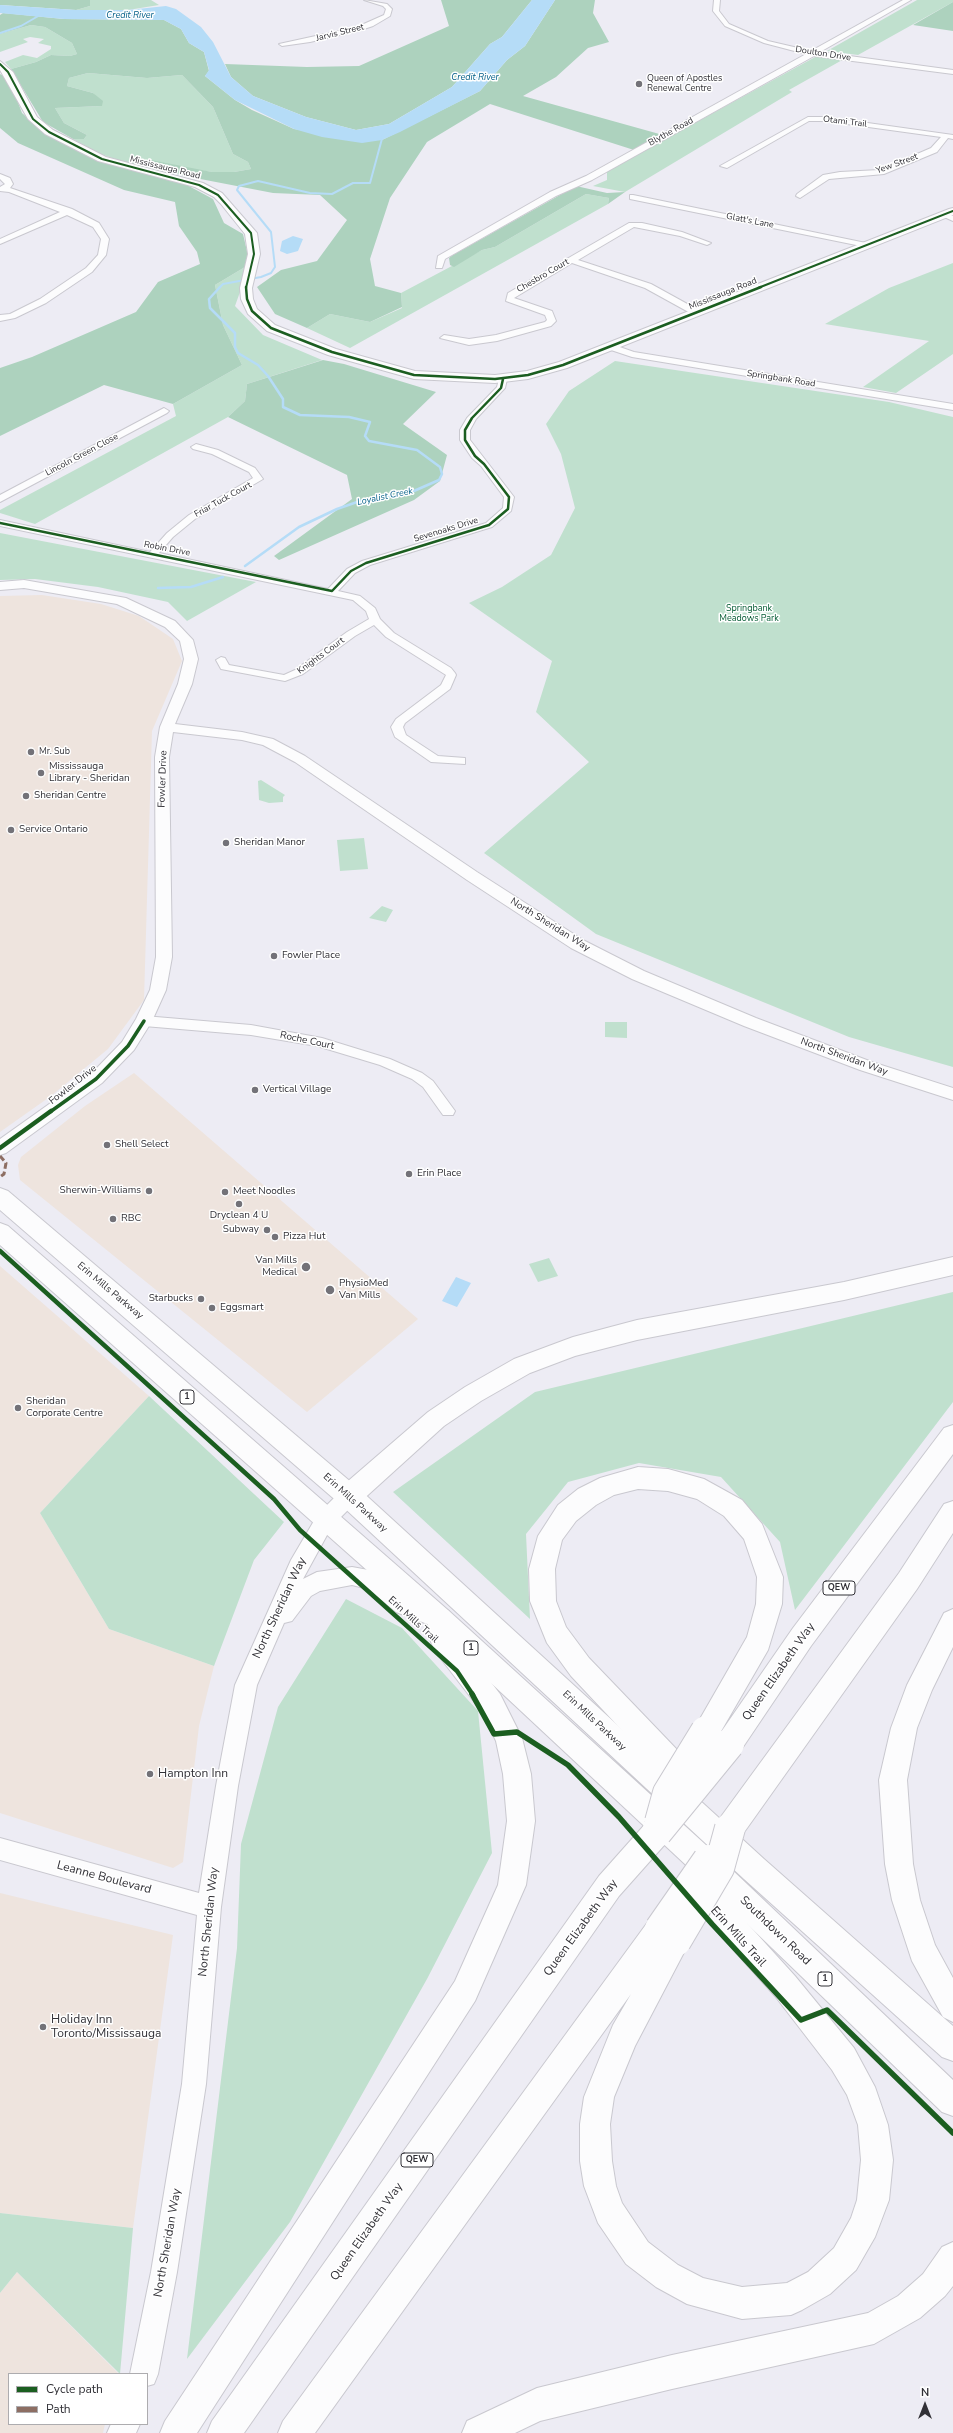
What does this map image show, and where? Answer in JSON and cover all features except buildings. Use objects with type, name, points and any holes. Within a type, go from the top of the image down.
[{"type":"main road","name":"Mississauga Road","points":[[0,64],[8,72],[33,119],[49,132],[102,159],[199,185],[218,195],[251,234],[254,254],[247,299],[252,311],[271,328],[365,366],[411,378],[460,382],[499,379],[563,365],[866,245],[950,214]]},
{"type":"main road","name":"Erin Mills Parkway","points":[[0,1197],[349,1496],[696,1815]]},
{"type":"main road","name":"1","points":[[0,1232],[325,1520],[440,1619],[690,1850]]},
{"type":"main road","points":[[349,1496],[436,1419],[472,1394],[522,1366],[573,1347],[637,1330],[844,1291],[953,1266]]},
{"type":"main road","name":"Queen Elizabeth Way","points":[[224,2433],[609,1886],[730,1744],[802,1638],[953,1435]]},
{"type":"main road","points":[[656,1832],[668,1793],[706,1731],[759,1641],[769,1604],[770,1577],[764,1557],[753,1532],[733,1508],[704,1490],[668,1480],[638,1478],[609,1486],[588,1498],[567,1513],[551,1536],[542,1569],[543,1601],[556,1634],[580,1667],[676,1768],[696,1815],[953,2046]]},
{"type":"main road","points":[[295,2433],[719,1868],[730,1828],[908,1581],[953,1512]]},
{"type":"main road","points":[[178,2433],[465,1991],[488,1943],[512,1885],[521,1821],[518,1774],[509,1738],[491,1703],[444,1642],[440,1619]]},
{"type":"main road","points":[[953,1621],[920,1685],[904,1728],[893,1780],[899,1864],[906,1900],[922,1951],[953,2007]]},
{"type":"main road","points":[[668,1935],[624,2036],[600,2097],[595,2124],[596,2161],[600,2186],[610,2212],[637,2253],[667,2276],[698,2293],[742,2303],[791,2299],[819,2283],[845,2259],[864,2226],[873,2200],[877,2160],[873,2125],[860,2087],[843,2060],[785,1986],[706,1898],[690,1850]]},
{"type":"main road","name":"Southdown Road","points":[[690,1850],[953,2101]]},
{"type":"main road","points":[[479,2433],[537,2405],[672,2372],[874,2328],[909,2307],[934,2285],[953,2258]]},
{"type":"street","name":"Jarvis Street","points":[[282,44],[359,30],[387,16],[389,9],[385,5],[368,0]]},
{"type":"street","name":"Doulton Drive","points":[[717,0],[716,11],[727,25],[766,42],[810,53],[953,72]]},
{"type":"street","name":"Blythe Road","points":[[440,266],[441,258],[553,194],[589,178],[810,53],[908,0]]},
{"type":"street","name":"Otami Trail","points":[[724,166],[808,120],[825,119],[949,137]]},
{"type":"street","name":"Yew Street","points":[[800,196],[826,177],[840,174],[881,172],[934,150],[949,137]]},
{"type":"street","points":[[0,176],[7,180],[9,184],[2,189]]},
{"type":"street","points":[[0,318],[12,316],[43,301],[89,270],[102,255],[105,239],[96,225],[69,211],[2,189]]},
{"type":"street","name":"Glatt's Lane","points":[[633,197],[866,245]]},
{"type":"street","points":[[0,242],[69,211]]},
{"type":"street","name":"Chesbro Court","points":[[444,338],[468,342],[497,338],[548,324],[552,321],[549,313],[509,299],[516,292],[632,225],[642,225],[682,234],[707,243]]},
{"type":"street","points":[[570,260],[648,286],[697,313]]},
{"type":"street","name":"Springbank Road","points":[[611,347],[632,354],[953,407]]},
{"type":"street","name":"Sevenoaks Drive","points":[[332,591],[351,571],[366,563],[448,540],[489,524],[508,509],[509,497],[484,464],[475,456],[465,440],[465,430],[472,418],[501,388],[499,379]]},
{"type":"street","name":"Lincoln Green Close","points":[[0,499],[164,411]]},
{"type":"street","name":"Friar Tuck Court","points":[[152,555],[170,535],[192,517],[258,479],[252,470],[215,452],[196,446]]},
{"type":"street","name":"Robin Drive","points":[[0,523],[332,591],[356,598],[365,603],[371,610],[375,620],[402,644],[447,670],[451,676],[446,687],[400,721],[397,727],[400,737],[434,759],[461,761]]},
{"type":"street","name":"Fowler Drive","points":[[0,586],[24,584],[121,601],[170,624],[186,640],[191,659],[185,684],[166,727],[162,757],[164,957],[158,990],[144,1021],[128,1046],[96,1080],[0,1148]]},
{"type":"street","name":"Knights Court","points":[[221,660],[225,667],[285,678],[299,672],[351,634],[375,620]]},
{"type":"street","name":"North Sheridan Way","points":[[166,727],[242,736],[268,742],[300,759],[577,944],[638,975],[750,1022],[866,1066],[953,1094]]},
{"type":"street","name":"Roche Court","points":[[144,1021],[251,1030],[317,1041],[385,1062],[418,1076],[428,1084],[448,1111]]},
{"type":"street","name":"North Sheridan Way","points":[[144,2373],[164,2272],[194,2084],[209,1907],[227,1786],[246,1685],[253,1665],[298,1567],[325,1520],[349,1496]]},
{"type":"street","points":[[253,1665],[271,1645],[290,1605],[304,1589],[317,1582],[352,1576],[374,1581],[403,1605],[440,1619]]},
{"type":"street","name":"Leanne Boulevard","points":[[0,1849],[209,1907]]},
{"type":"shaded area","points":[[42,595],[101,604],[139,616],[173,639],[182,661],[152,731],[144,1000],[108,1049],[51,1096],[0,1132],[0,596]]},
{"type":"shaded area","points":[[134,1073],[418,1319],[307,1412],[20,1180],[18,1165],[21,1157],[85,1106]]},
{"type":"shaded area","points":[[0,1266],[149,1396],[40,1513],[109,1629],[214,1666],[199,1726],[183,1862],[173,1868],[0,1813]]},
{"type":"shaded area","points":[[0,1893],[173,1935],[133,2228],[0,2213]]},
{"type":"shaded area","points":[[17,2272],[118,2373],[8,2373],[8,2425],[105,2425],[103,2433],[0,2433],[0,2293]]},
{"type":"green space","points":[[0,0],[90,0],[90,6],[76,10],[0,5]]},
{"type":"green space","points":[[90,0],[151,0],[159,5],[128,10],[76,10],[90,6]]},
{"type":"green space","points":[[441,0],[532,0],[502,37],[490,44],[452,87],[389,124],[356,130],[306,117],[253,96],[231,77],[225,64],[307,67],[359,66],[449,26]]},
{"type":"green space","points":[[555,0],[595,0],[593,13],[609,42],[588,48],[556,77],[523,96],[663,135],[634,150],[490,104],[427,142],[390,198],[370,259],[375,286],[401,293],[402,307],[370,322],[330,314],[307,328],[275,314],[257,287],[281,270],[317,261],[347,220],[320,195],[273,193],[159,170],[141,162],[151,160],[212,172],[234,172],[251,169],[248,162],[233,154],[213,107],[182,75],[147,78],[88,73],[69,78],[67,86],[93,93],[103,101],[102,106],[55,108],[64,123],[87,135],[84,139],[73,139],[43,122],[11,69],[36,62],[51,55],[70,56],[77,54],[72,43],[45,27],[31,25],[0,34],[0,15],[3,13],[64,19],[164,20],[181,29],[189,43],[204,52],[209,71],[205,76],[235,100],[252,110],[294,129],[382,140],[480,91],[507,60],[525,46]]},
{"type":"green space","points":[[917,0],[953,0],[953,2],[858,55],[827,51]]},
{"type":"green space","points":[[953,2],[953,31],[913,25]]},
{"type":"green space","points":[[31,25],[45,27],[72,43],[77,54],[70,56],[51,55],[36,62],[11,69],[5,62],[23,55],[37,58],[51,49],[51,46],[38,43],[44,39],[30,37],[23,39],[28,42],[0,52],[0,34]]},
{"type":"green space","points":[[817,56],[844,59],[789,90],[792,92],[625,192],[593,186],[607,180],[607,171]]},
{"type":"green space","points":[[88,73],[147,78],[182,75],[213,107],[233,154],[248,162],[251,169],[234,172],[212,172],[142,162],[159,170],[118,160],[98,153],[73,139],[84,139],[87,135],[64,123],[55,108],[102,106],[93,93],[67,86],[69,78]]},
{"type":"green space","points":[[0,74],[9,79],[22,113],[43,132],[63,143],[187,185],[213,199],[224,223],[243,234],[250,264],[215,285],[223,325],[242,365],[173,404],[104,385],[0,436],[0,368],[32,357],[136,312],[158,282],[200,264],[197,252],[179,226],[175,202],[124,190],[18,143],[0,128]]},
{"type":"green space","points":[[576,186],[607,193],[625,192],[608,204],[609,198],[586,194],[495,247],[482,250],[454,267],[450,265],[449,258],[453,255]]},
{"type":"green space","points":[[586,194],[609,198],[608,204],[350,348],[307,328],[330,314],[370,322],[402,308],[401,293],[482,250],[495,247]]},
{"type":"green space","points":[[953,263],[953,354],[896,393],[863,387],[929,341],[825,324],[889,288]]},
{"type":"green space","points":[[250,264],[235,306],[263,335],[322,360],[247,384],[245,401],[228,417],[35,524],[0,513],[0,510],[176,416],[173,404],[242,365],[223,325],[215,285]]},
{"type":"green space","points":[[323,360],[344,364],[436,392],[403,424],[447,455],[440,481],[414,500],[279,560],[274,556],[352,499],[347,475],[228,417],[245,401],[247,384]]},
{"type":"green space","name":"Springbank Meadows Park","points":[[615,361],[889,402],[953,417],[953,1067],[849,1037],[596,934],[484,853],[589,762],[536,712],[552,661],[469,603],[502,587],[551,555],[575,508],[561,454],[546,424],[569,391]]},
{"type":"green space","points":[[0,533],[256,582],[187,621],[168,602],[98,587],[35,579],[0,580]]},
{"type":"green space","points":[[261,780],[285,795],[283,797],[283,802],[269,803],[259,800],[258,781]]},
{"type":"green space","points":[[364,838],[368,869],[340,871],[337,840]]},
{"type":"green space","points":[[382,906],[393,910],[386,922],[369,918]]},
{"type":"green space","points":[[605,1022],[627,1022],[627,1038],[605,1037]]},
{"type":"green space","points":[[549,1258],[558,1276],[538,1282],[529,1264]]},
{"type":"green space","points":[[953,1292],[953,1402],[795,1610],[780,1542],[721,1477],[639,1463],[568,1482],[526,1534],[530,1619],[393,1492],[535,1392]]},
{"type":"green space","points":[[149,1396],[284,1522],[254,1560],[214,1666],[109,1629],[40,1513]]},
{"type":"green space","points":[[346,1599],[402,1628],[478,1711],[492,1853],[427,1979],[290,2222],[187,2359],[237,1948],[241,1844],[278,1707]]},
{"type":"green space","points":[[0,2213],[133,2228],[120,2373],[17,2272],[0,2293]]},
{"type":"water","name":"Credit River","points":[[532,0],[555,0],[525,46],[507,60],[480,91],[382,140],[362,143],[322,137],[294,129],[235,100],[205,76],[209,70],[204,52],[189,43],[181,29],[164,20],[64,19],[0,13],[0,5],[76,10],[128,10],[166,6],[176,9],[201,27],[213,42],[231,77],[253,96],[306,117],[356,130],[389,124],[452,87],[490,44],[502,37]]},
{"type":"water","points":[[293,236],[303,239],[298,251],[287,254],[280,251],[282,241]]},
{"type":"water","points":[[456,1277],[471,1283],[457,1307],[442,1301]]},
{"type":"waterway","points":[[0,33],[21,26],[40,15]]},
{"type":"waterway","name":"Loyalist Creek","points":[[220,287],[223,284],[261,277],[271,273],[275,267],[271,232],[237,190],[239,186],[258,181],[310,193],[332,194],[353,183],[370,183],[383,135]]},
{"type":"waterway","name":"Loyalist Creek","points":[[220,287],[209,299],[210,308],[235,333],[235,347],[238,353],[258,365],[268,376],[283,399],[283,407],[300,415],[349,417],[370,422],[365,436],[369,441],[417,450],[440,467],[442,474],[439,480],[407,494],[360,501],[337,509],[299,527],[245,566]]},
{"type":"waterway","name":"Loyalist Creek","points":[[158,588],[191,587],[223,577]]},
{"type":"marked path","points":[[0,1156],[6,1163],[4,1174],[0,1177]]},
{"type":"cycle path","points":[[0,64],[8,72],[33,119],[49,132],[102,159],[199,185],[218,195],[251,233],[254,254],[246,288],[247,299],[252,311],[271,328],[332,352],[414,375],[446,378],[495,379],[528,375],[563,365],[953,211]]},
{"type":"cycle path","points":[[0,523],[332,591],[351,571],[366,563],[448,539],[489,525],[508,509],[509,497],[484,464],[475,456],[465,440],[465,430],[472,418],[501,388],[503,379]]},
{"type":"cycle path","points":[[0,1148],[96,1079],[128,1046],[144,1021]]},
{"type":"cycle path","name":"Erin Mills Trail","points":[[0,1251],[274,1499],[300,1530],[348,1571],[358,1583],[457,1671],[476,1700],[494,1734],[517,1732],[568,1765],[619,1817],[712,1924],[801,2020],[827,2010],[953,2133]]},
{"type":"place","name":"Queen of Apostles Renewal Centre","points":[[639,84]]},
{"type":"place","name":"Mr. Sub","points":[[31,752]]},
{"type":"place","name":"Mississauga Library - Sheridan","points":[[41,773]]},
{"type":"place","name":"Sheridan Centre","points":[[26,796]]},
{"type":"place","name":"Service Ontario","points":[[11,830]]},
{"type":"place","name":"Sheridan Manor","points":[[226,843]]},
{"type":"place","name":"Fowler Place","points":[[274,956]]},
{"type":"place","name":"Vertical Village","points":[[255,1090]]},
{"type":"place","name":"Shell Select","points":[[107,1145]]},
{"type":"place","name":"Erin Place","points":[[409,1174]]},
{"type":"place","name":"Sherwin-Williams","points":[[149,1191]]},
{"type":"place","name":"Meet Noodles","points":[[225,1192]]},
{"type":"place","name":"Dryclean 4 U","points":[[239,1204]]},
{"type":"place","name":"RBC","points":[[113,1219]]},
{"type":"place","name":"Subway","points":[[267,1230]]},
{"type":"place","name":"Pizza Hut","points":[[275,1237]]},
{"type":"place","name":"Van Mills Medical","points":[[306,1267]]},
{"type":"place","name":"PhysioMed Van Mills","points":[[330,1290]]},
{"type":"place","name":"Starbucks","points":[[201,1299]]},
{"type":"place","name":"Eggsmart","points":[[212,1308]]},
{"type":"place","name":"Sheridan Corporate Centre","points":[[18,1408]]},
{"type":"place","name":"Hampton Inn","points":[[150,1774]]},
{"type":"place","name":"Holiday Inn Toronto/Mississauga","points":[[43,2027]]}]
